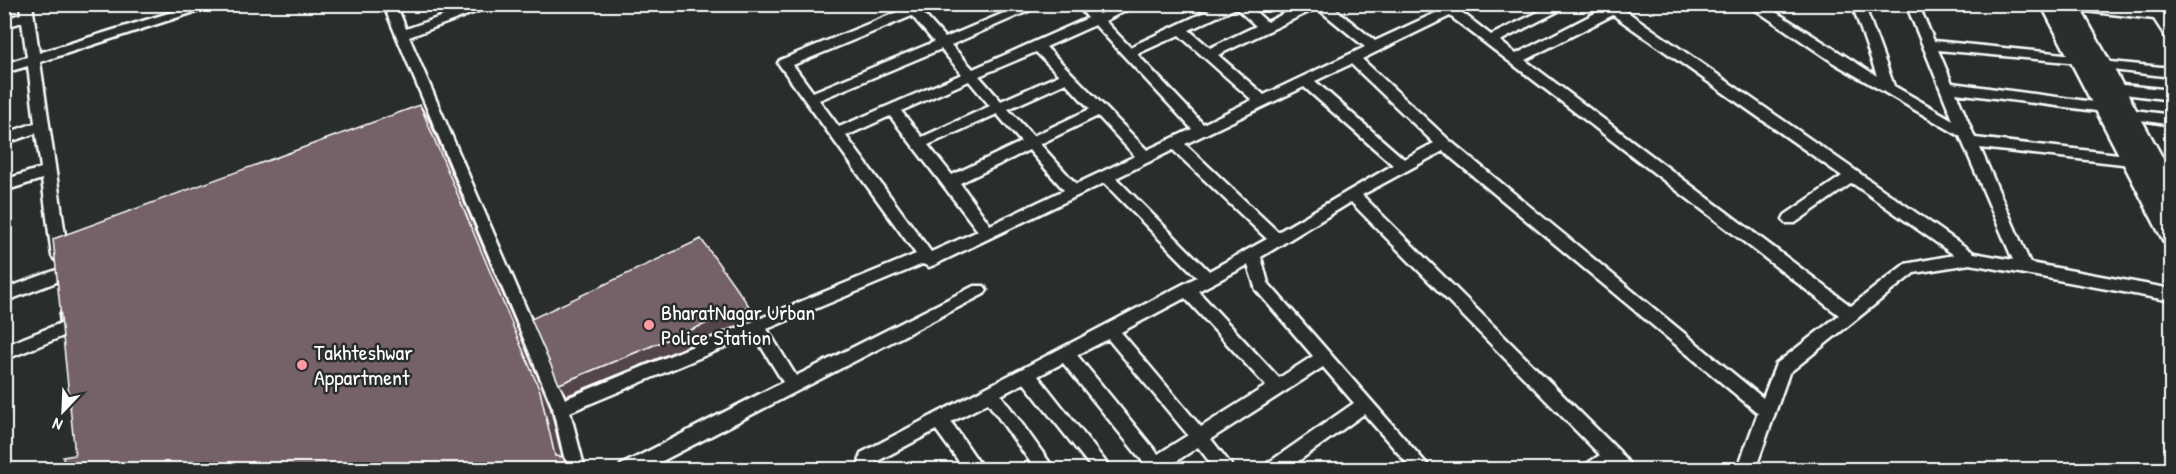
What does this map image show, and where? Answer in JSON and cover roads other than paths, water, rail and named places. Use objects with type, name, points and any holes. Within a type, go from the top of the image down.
[{"type":"street","points":[[4,69],[213,4]]},
{"type":"street","points":[[389,4],[561,408],[576,470]]},
{"type":"street","points":[[402,35],[491,4]]},
{"type":"street","points":[[930,4],[785,63],[929,261],[1374,47],[1446,8],[1851,314]]},
{"type":"street","points":[[811,98],[1038,4]]},
{"type":"street","points":[[1082,4],[1202,130]]},
{"type":"street","points":[[837,134],[1132,4]]},
{"type":"street","points":[[1128,53],[1236,4],[1266,28]]},
{"type":"street","points":[[1210,53],[1318,4],[1374,47]]},
{"type":"street","points":[[1753,4],[1968,138],[2131,160]]},
{"type":"street","points":[[1858,4],[1888,88]]},
{"type":"street","points":[[1911,4],[2025,267]]},
{"type":"street","points":[[2062,5],[2172,17]]},
{"type":"street","points":[[2062,5],[2079,59],[2109,98],[2127,114],[2170,191]]},
{"type":"street","points":[[2062,5],[2100,65],[2131,160],[2172,236]]},
{"type":"street","points":[[1490,41],[1558,6]]},
{"type":"street","points":[[1515,60],[1610,7],[1970,258]]},
{"type":"street","points":[[4,24],[27,10],[72,348]]},
{"type":"street","points":[[914,11],[969,76],[1074,192]]},
{"type":"street","points":[[2158,16],[2172,36]]},
{"type":"street","points":[[1180,29],[1262,101]]},
{"type":"street","points":[[1929,45],[2079,59]]},
{"type":"street","points":[[1038,46],[1145,157]]},
{"type":"street","points":[[1352,57],[1443,144],[1767,411]]},
{"type":"street","points":[[2100,65],[2172,73]]},
{"type":"street","points":[[920,143],[1067,77]]},
{"type":"street","points":[[1305,80],[1403,166]]},
{"type":"street","points":[[1947,87],[2109,98],[2172,95]]},
{"type":"street","points":[[892,109],[988,232]]},
{"type":"street","points":[[951,182],[1099,110]]},
{"type":"street","points":[[2127,114],[2172,120]]},
{"type":"street","points":[[4,139],[43,126]]},
{"type":"street","points":[[1175,143],[1277,240]]},
{"type":"street","points":[[867,470],[867,458],[1253,255],[1352,194],[1443,144]]},
{"type":"street","points":[[4,186],[49,171]]},
{"type":"street","points":[[1790,219],[1852,176]]},
{"type":"street","points":[[1105,177],[1208,279]]},
{"type":"street","points":[[1352,194],[1626,470]]},
{"type":"street","points":[[1253,255],[1261,286],[1424,470]]},
{"type":"street","points":[[561,408],[926,256]]},
{"type":"street","points":[[1746,470],[1782,369],[1910,268],[1970,258],[2172,295]]},
{"type":"street","points":[[4,296],[64,285]]},
{"type":"street","points":[[627,470],[979,290]]},
{"type":"street","points":[[1187,290],[1277,387]]},
{"type":"street","points":[[4,353],[70,326]]},
{"type":"street","points":[[757,326],[793,385]]},
{"type":"street","points":[[1110,330],[1227,470]]},
{"type":"street","points":[[1066,354],[1152,467],[1323,358]]},
{"type":"street","points":[[1026,374],[1104,470]]},
{"type":"street","points":[[990,393],[1047,470]]},
{"type":"street","points":[[1271,470],[1365,404]]},
{"type":"street","points":[[939,420],[976,470]]},
{"type":"street","points":[[1591,470],[1613,456]]},
{"type":"place","name":"BharatNagar Urban Police Station","points":[[649,325]]},
{"type":"place","name":"Takhteshwar Appartment","points":[[302,365]]}]
